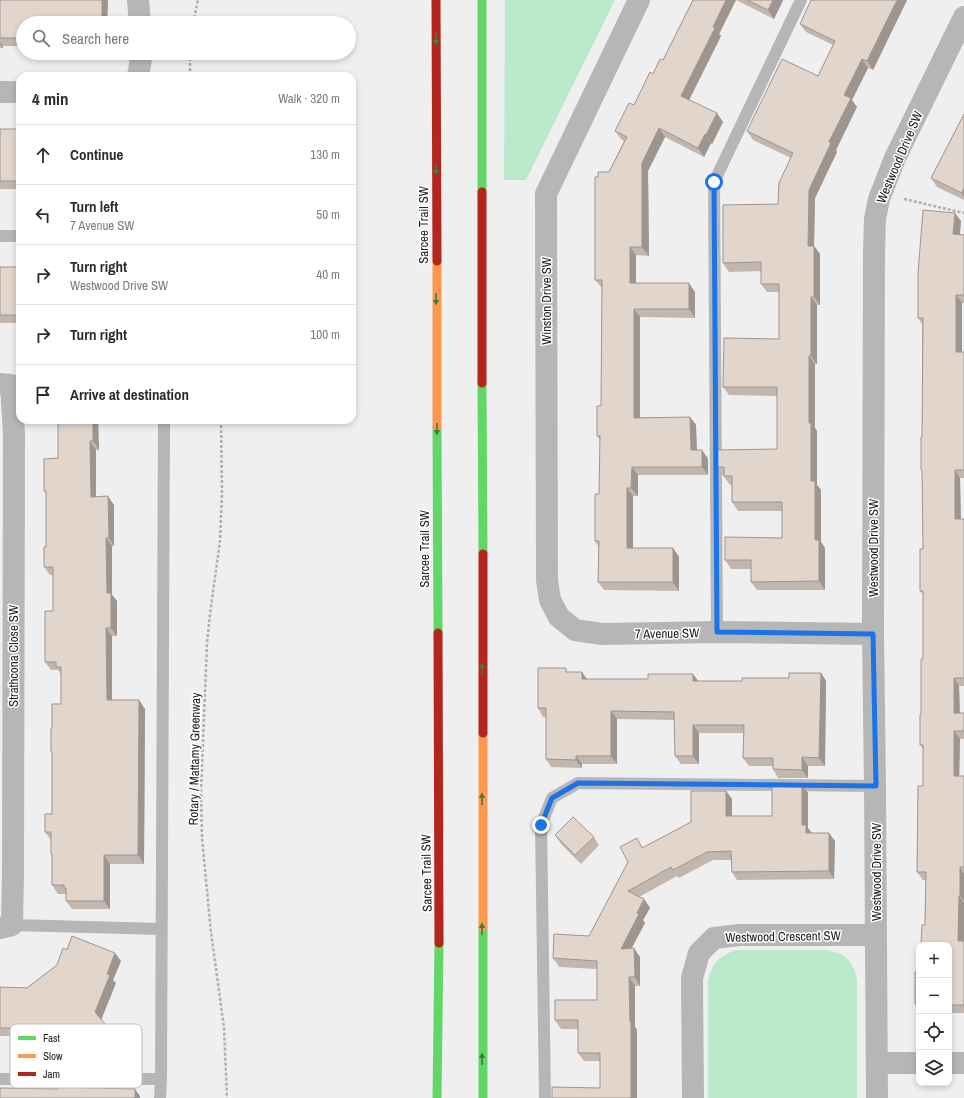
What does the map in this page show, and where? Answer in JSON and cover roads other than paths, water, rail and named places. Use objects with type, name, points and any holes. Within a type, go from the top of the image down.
[{"type":"highway","name":"Sarcee Trail SW","points":[[436,0],[440,957],[437,1098]]},
{"type":"highway","points":[[482,0],[482,1098]]},
{"type":"street","points":[[138,0],[139,16]]},
{"type":"street","name":"Winston Drive SW","points":[[562,619],[559,617],[550,600],[547,580],[546,194],[639,0]]},
{"type":"street","name":"Westwood Drive SW","points":[[877,1098],[876,786],[873,634],[875,219],[881,193],[896,158],[964,17]]},
{"type":"street","points":[[139,72],[141,60]]},
{"type":"street","points":[[0,92],[16,92]]},
{"type":"street","name":"Strathcona Close SW","points":[[0,384],[11,385],[14,435],[6,927]]},
{"type":"street","name":"7 Avenue SW","points":[[562,619],[575,630],[602,634],[717,632],[873,634]]},
{"type":"street","name":"Westwood Crescent SW","points":[[693,1098],[692,978],[699,953],[714,938],[740,935],[876,935]]},
{"type":"street","points":[[877,1063],[916,1063]]},
{"type":"street","points":[[952,1063],[964,1063]]},
{"type":"lane","points":[[717,632],[714,182],[801,0]]},
{"type":"lane","points":[[0,236],[16,236]]},
{"type":"lane","points":[[160,1098],[164,424]]},
{"type":"lane","points":[[545,1098],[541,825],[552,798],[578,783],[876,786]]},
{"type":"lane","points":[[6,927],[162,929]]},
{"type":"lane","points":[[142,1079],[161,1079]]}]
